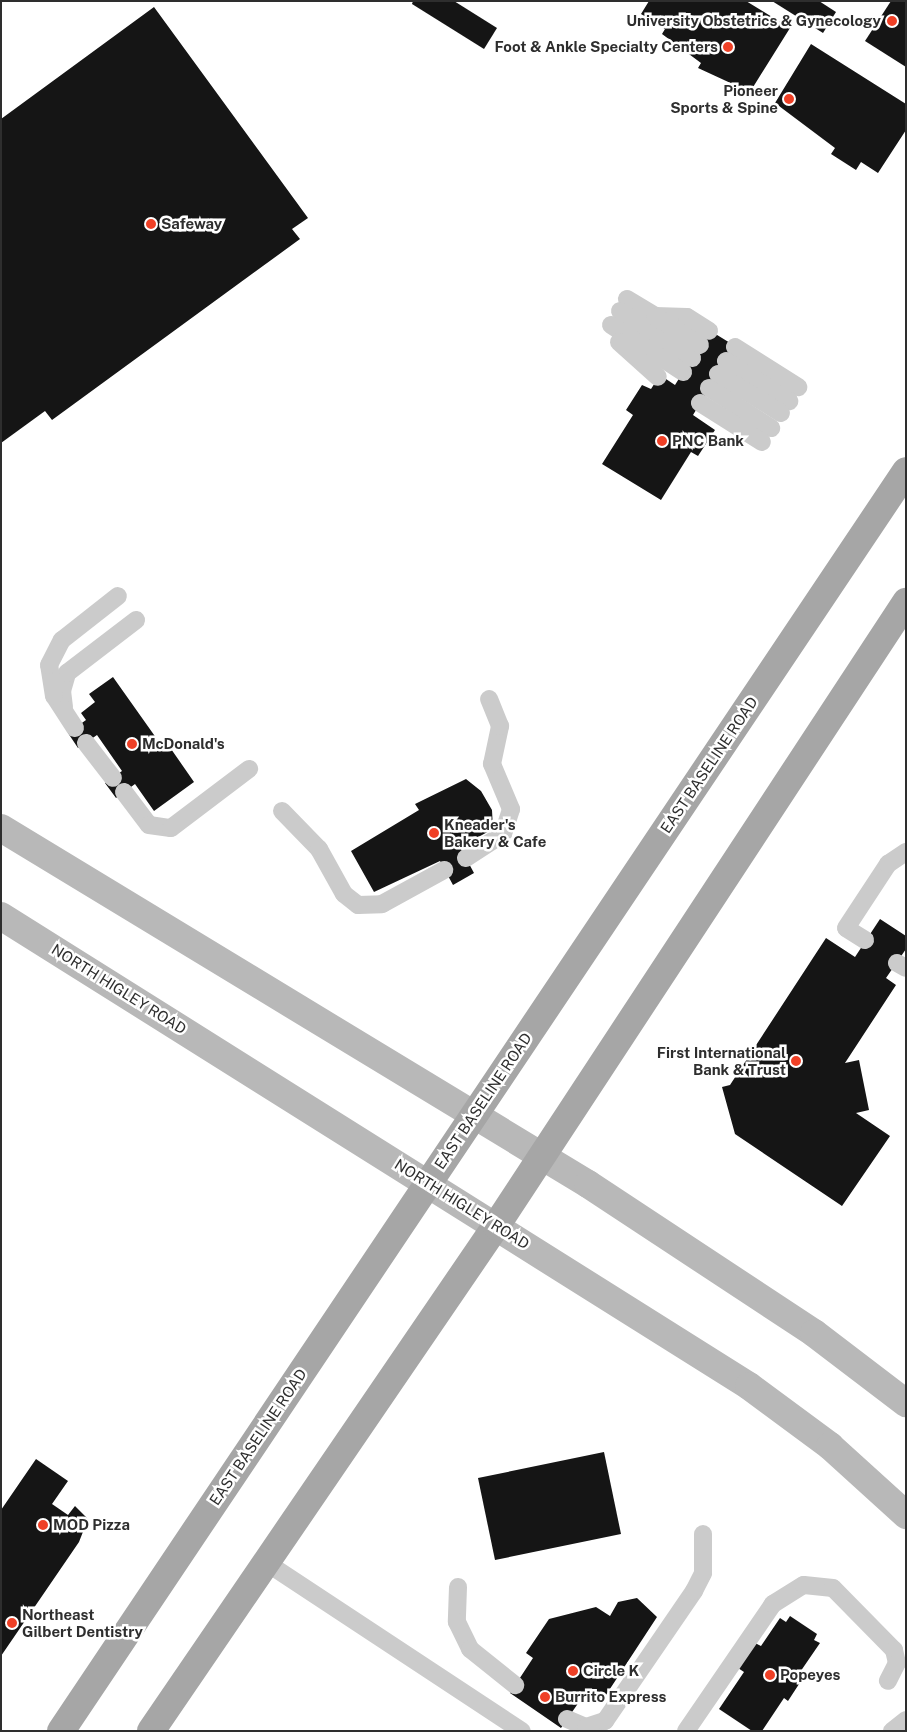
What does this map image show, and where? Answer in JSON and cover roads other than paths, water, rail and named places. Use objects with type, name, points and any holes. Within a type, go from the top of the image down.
[{"type":"main road","name":"EAST BASELINE ROAD","points":[[61,1731],[906,471]]},
{"type":"main road","points":[[151,1731],[496,1226],[906,602]]},
{"type":"main road","points":[[1,828],[542,1156],[814,1333],[906,1403]]},
{"type":"main road","name":"NORTH HIGLEY ROAD","points":[[1,916],[428,1182],[749,1386],[830,1446],[906,1515]]},
{"type":"lane","points":[[616,317],[687,317],[696,351],[616,317]]},
{"type":"lane","points":[[616,317],[643,367],[658,377]]},
{"type":"lane","points":[[722,368],[789,400],[722,368]]},
{"type":"lane","points":[[700,403],[766,435],[722,368]]},
{"type":"lane","points":[[75,728],[50,682],[49,665],[54,650],[118,596]]},
{"type":"lane","points":[[65,712],[62,691],[67,673],[136,620]]},
{"type":"lane","points":[[466,858],[504,834],[511,809],[492,764],[500,726],[489,699]]},
{"type":"lane","points":[[86,743],[113,778]]},
{"type":"lane","points":[[124,792],[149,825],[171,828],[249,769]]},
{"type":"lane","points":[[282,812],[319,849],[344,894],[358,905],[382,904],[444,870]]},
{"type":"lane","points":[[865,940],[846,928],[888,864],[906,852]]},
{"type":"lane","points":[[567,1719],[586,1727],[605,1720],[694,1591],[703,1574],[703,1534]]},
{"type":"lane","points":[[267,1563],[522,1731]]},
{"type":"lane","points":[[686,1731],[773,1604],[804,1585],[833,1588],[894,1650],[897,1663],[888,1681]]},
{"type":"lane","points":[[458,1586],[457,1622],[470,1649],[515,1684]]},
{"type":"lane","points":[[892,1731],[906,1720]]},
{"type":"place","name":"University Obstetrics & Gynecology","points":[[892,21]]},
{"type":"place","name":"Foot & Ankle Specialty Centers","points":[[728,47]]},
{"type":"place","name":"Pioneer Sports & Spine","points":[[789,99]]},
{"type":"place","name":"Safeway","points":[[151,224]]},
{"type":"place","name":"PNC Bank","points":[[662,441]]},
{"type":"place","name":"McDonald's","points":[[132,744]]},
{"type":"place","name":"Kneader's Bakery & Cafe","points":[[434,833]]},
{"type":"place","name":"First International Bank & Trust","points":[[796,1061]]},
{"type":"place","name":"MOD Pizza","points":[[43,1525]]},
{"type":"place","name":"Northeast Gilbert Dentistry","points":[[12,1623]]},
{"type":"place","name":"Circle K","points":[[573,1671]]},
{"type":"place","name":"Popeyes","points":[[770,1675]]},
{"type":"place","name":"Burrito Express","points":[[545,1697]]}]
